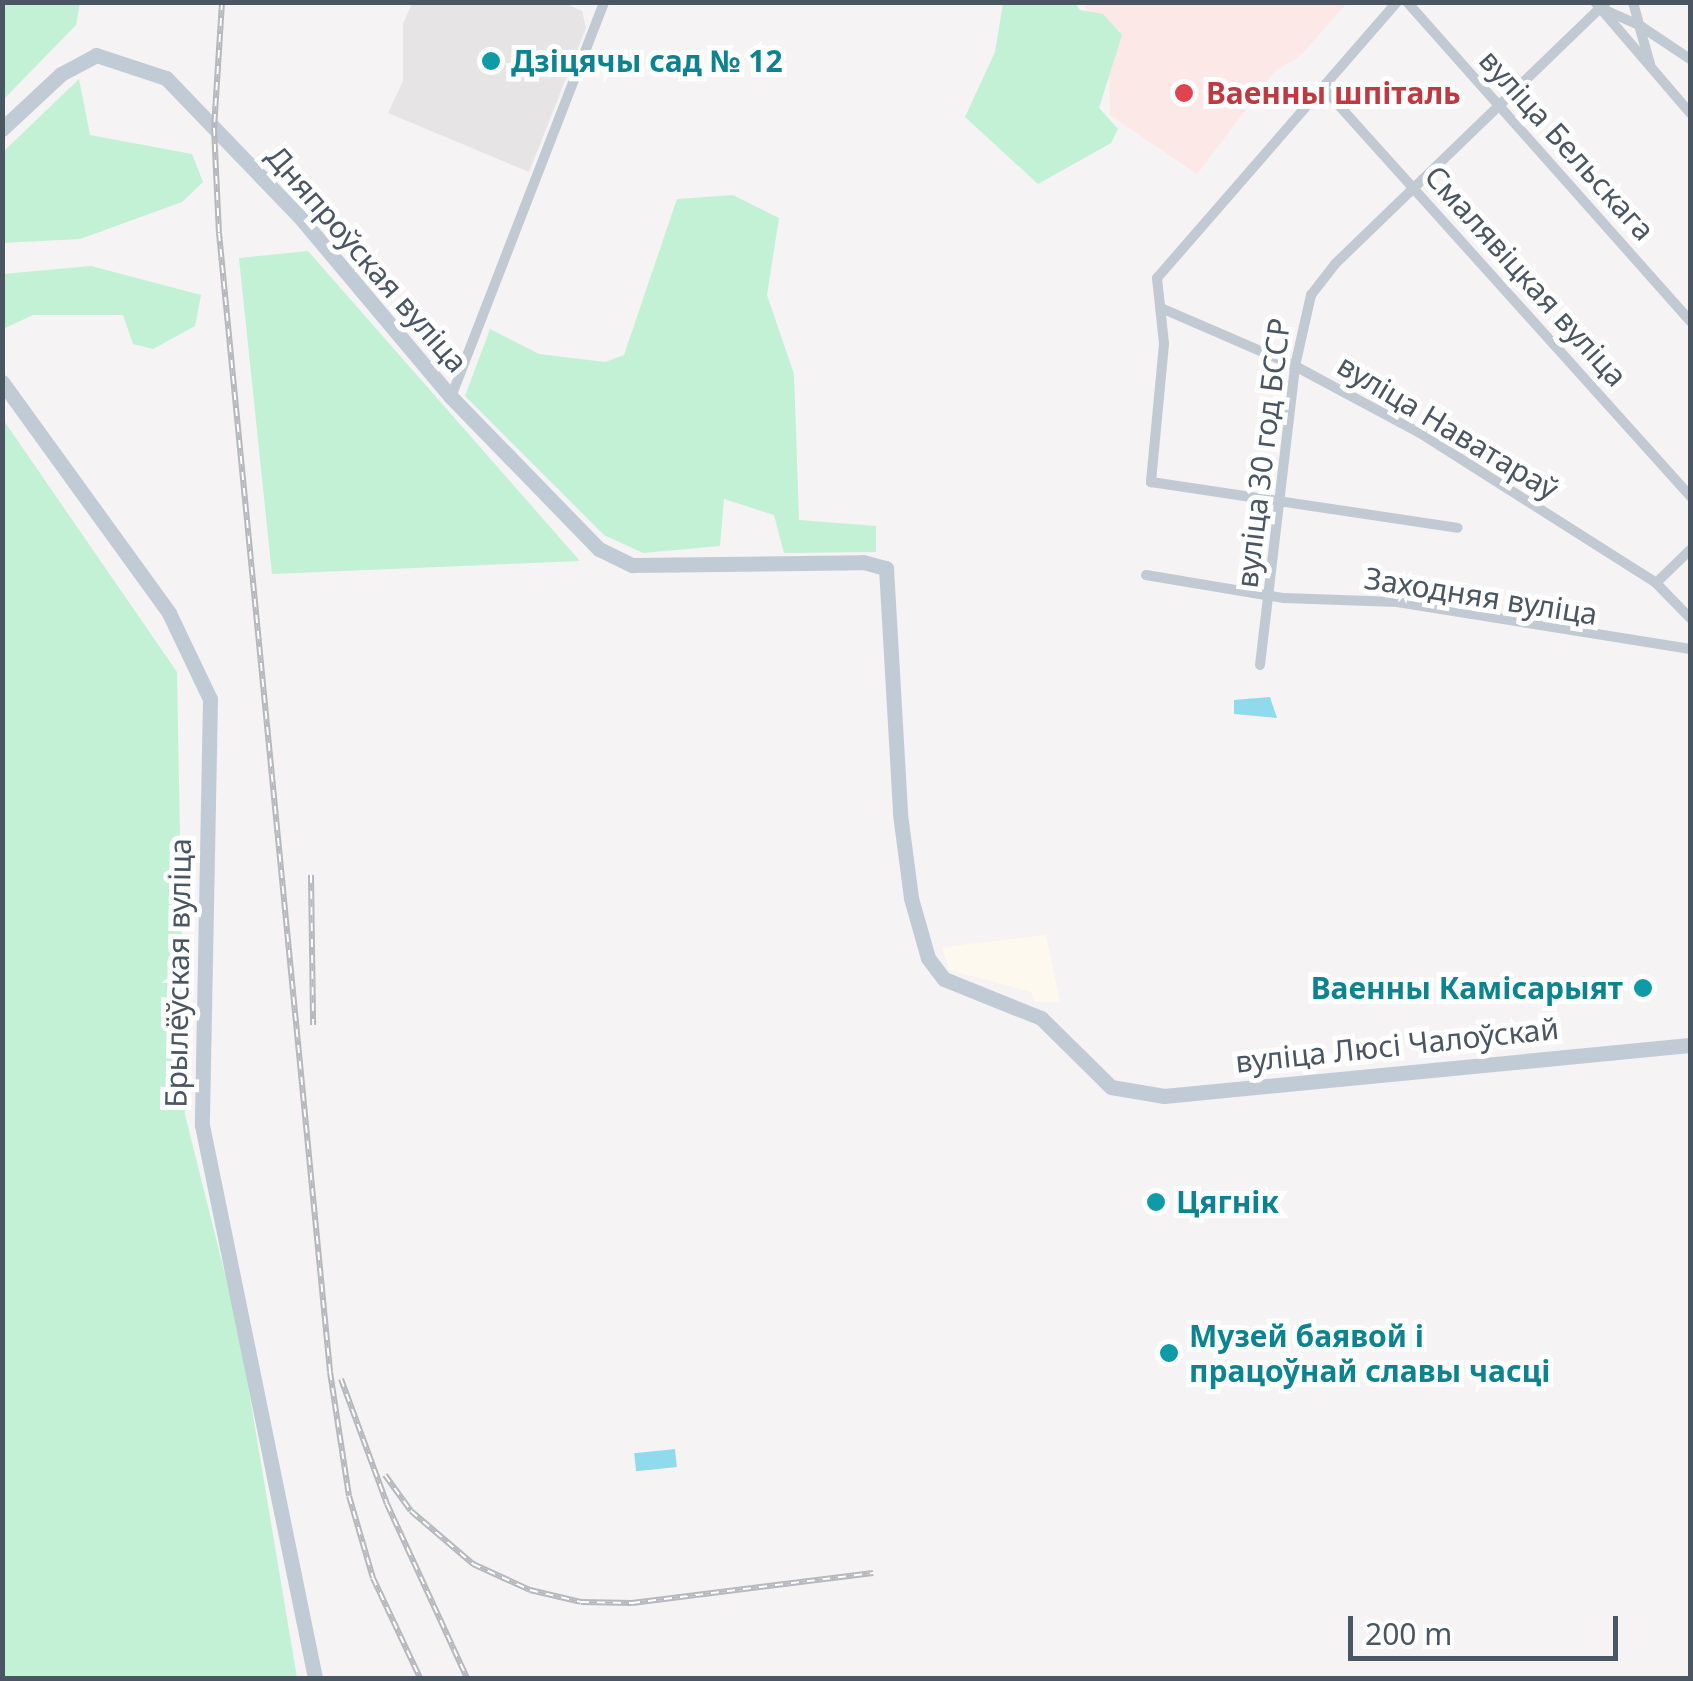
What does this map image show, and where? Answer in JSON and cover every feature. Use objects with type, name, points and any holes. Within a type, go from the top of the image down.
[{"type":"street","name":"Дняпроўская вуліца","points":[[2,129],[61,74],[96,55],[166,78],[298,216],[450,397],[604,2]]},
{"type":"street","points":[[1397,2],[1157,278],[1162,308],[1152,482],[1458,528]]},
{"type":"street","name":"вуліца Бельскага","points":[[1407,2],[1690,321]]},
{"type":"street","points":[[1633,2],[1650,67]]},
{"type":"street","points":[[1600,4],[1690,59]]},
{"type":"street","points":[[1600,4],[1690,112]]},
{"type":"street","name":"вуліца 30 год БССР","points":[[1260,665],[1295,366],[1310,295],[1600,4]]},
{"type":"street","name":"Смалявіцкая вуліца","points":[[1324,90],[1690,496]]},
{"type":"street","name":"вуліца Наватараў","points":[[1162,308],[1295,366],[1420,433],[1656,583],[1690,618]]},
{"type":"street","name":"Брылёўская вуліца","points":[[2,382],[169,613],[210,700],[202,1124],[315,1678]]},
{"type":"street","name":"вуліца Люсі Чалоўскай","points":[[450,397],[559,513],[599,549],[632,565],[863,562],[886,568],[900,814],[911,898],[928,958],[944,978],[1041,1018],[1111,1088],[1164,1096],[1690,1044]]},
{"type":"street","points":[[1656,583],[1690,550]]},
{"type":"street","name":"Заходняя вуліца","points":[[1146,575],[1271,592],[1284,598],[1397,602],[1690,650]]},
{"type":"shaded area","points":[[563,2],[582,11],[586,28],[529,172],[388,113],[403,81],[403,24],[412,3]]},
{"type":"shaded area","name":"Ваенны шпіталь","points":[[1083,3],[1347,3],[1300,56],[1275,71],[1197,174],[1110,115],[1109,45]]},
{"type":"shaded area","points":[[1046,935],[1060,1002],[1035,1002],[1031,992],[949,970],[942,947]]},
{"type":"green space","points":[[3,2],[80,3],[76,25],[3,100]]},
{"type":"green space","points":[[1003,3],[1075,3],[1080,10],[1103,14],[1122,35],[1099,108],[1118,129],[1111,143],[1038,184],[965,117],[995,52]]},
{"type":"green space","points":[[79,79],[90,135],[192,154],[203,182],[182,202],[80,239],[3,243],[3,152]]},
{"type":"green space","points":[[733,195],[779,218],[767,295],[794,374],[799,520],[876,526],[876,552],[784,553],[774,515],[724,499],[720,546],[643,553],[604,535],[465,396],[490,329],[539,354],[605,362],[624,355],[677,199]]},
{"type":"green space","points":[[308,251],[580,561],[272,574],[239,258]]},
{"type":"green space","points":[[91,266],[201,295],[195,326],[153,349],[133,344],[123,315],[33,315],[3,329],[3,274]]},
{"type":"green space","points":[[2,418],[177,672],[185,1115],[238,1326],[297,1678],[3,1678]]},
{"type":"water","points":[[1270,697],[1277,718],[1234,714],[1234,700]]},
{"type":"water","points":[[675,1449],[677,1467],[636,1471],[634,1453]]},
{"type":"railway","points":[[222,2],[214,128],[219,233],[330,1372],[349,1496],[373,1578],[420,1678]]},
{"type":"railway","points":[[311,875],[313,1025]]},
{"type":"railway","points":[[341,1379],[387,1504],[467,1678]]},
{"type":"railway","points":[[385,1475],[411,1511],[473,1564],[530,1590],[581,1602],[632,1603],[873,1573]]},
{"type":"place","name":"Дзіцячы сад № 12","points":[[491,61]]},
{"type":"place","name":"Ваенны шпіталь","points":[[1184,93]]},
{"type":"place","name":"Ваенны Камісарыят","points":[[1643,988]]},
{"type":"place","name":"Цягнік","points":[[1156,1202]]},
{"type":"place","name":"Музей баявой і працоўнай славы часці","points":[[1169,1353]]}]
